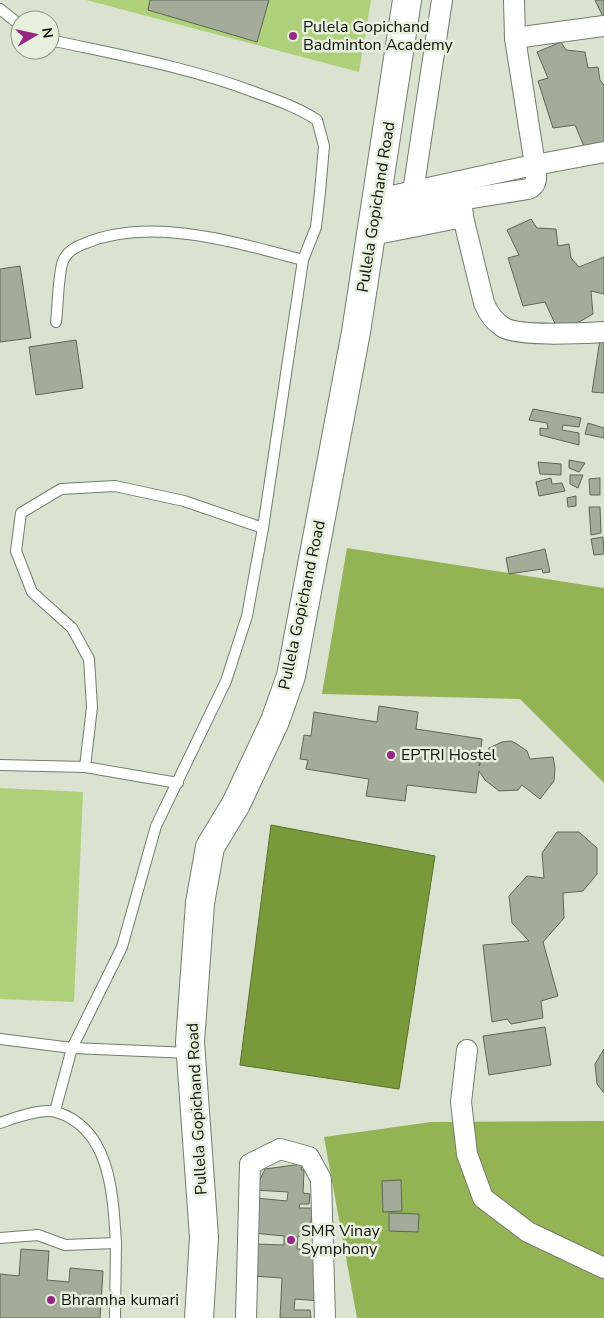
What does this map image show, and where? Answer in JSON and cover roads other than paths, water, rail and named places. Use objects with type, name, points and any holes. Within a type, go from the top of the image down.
[{"type":"street","name":"Pullela Gopichand Road","points":[[370,230],[393,42],[391,0]]},
{"type":"street","name":"Pullela Gopichand Road","points":[[187,1318],[189,1237],[184,1052],[188,903],[198,840],[226,795],[246,748],[264,713],[279,672],[344,331],[370,230],[393,42],[407,0]]},
{"type":"street","points":[[370,230],[413,192],[442,0]]},
{"type":"street","points":[[370,230],[460,200],[532,187],[536,180],[529,166],[514,0]]},
{"type":"street","points":[[516,38],[604,26]]},
{"type":"street","points":[[529,166],[604,152]]},
{"type":"street","points":[[413,192],[460,200]]},
{"type":"street","points":[[460,200],[484,303],[490,316],[504,328],[518,332],[604,332]]},
{"type":"street","points":[[468,1050],[461,1102],[466,1154],[483,1198],[528,1232],[604,1268]]},
{"type":"street","name":"Pullela Gopichand Road","points":[[184,1052],[204,1237],[199,1318]]},
{"type":"street","points":[[246,1318],[250,1164],[280,1149],[309,1157],[321,1179],[325,1318]]},
{"type":"lane","points":[[0,8],[10,16]]},
{"type":"lane","points":[[55,1111],[72,1048],[122,947],[156,826],[226,680],[247,616],[263,528],[303,260],[316,227],[324,146],[317,120],[299,108],[232,83],[179,68],[60,42]]},
{"type":"lane","points":[[56,322],[63,261],[73,248],[97,238],[152,231],[171,233],[198,236],[303,260]]},
{"type":"lane","points":[[84,767],[92,707],[89,659],[72,628],[32,592],[16,551],[21,513],[61,489],[115,486],[184,501],[263,528]]},
{"type":"lane","points":[[0,765],[84,767],[178,783]]},
{"type":"lane","points":[[0,1039],[72,1048],[184,1052]]},
{"type":"lane","points":[[0,1123],[20,1116],[55,1111],[79,1123],[102,1154],[112,1191],[116,1243],[115,1318]]},
{"type":"lane","points":[[0,1238],[38,1235],[65,1245],[116,1243]]},
{"type":"place","name":"Pulela Gopichand Badminton Academy","points":[[293,36]]},
{"type":"place","name":"EPTRI Hostel","points":[[391,755]]},
{"type":"place","name":"SMR Vinay Symphony","points":[[291,1240]]},
{"type":"place","name":"Bhramha kumari","points":[[51,1300]]}]
